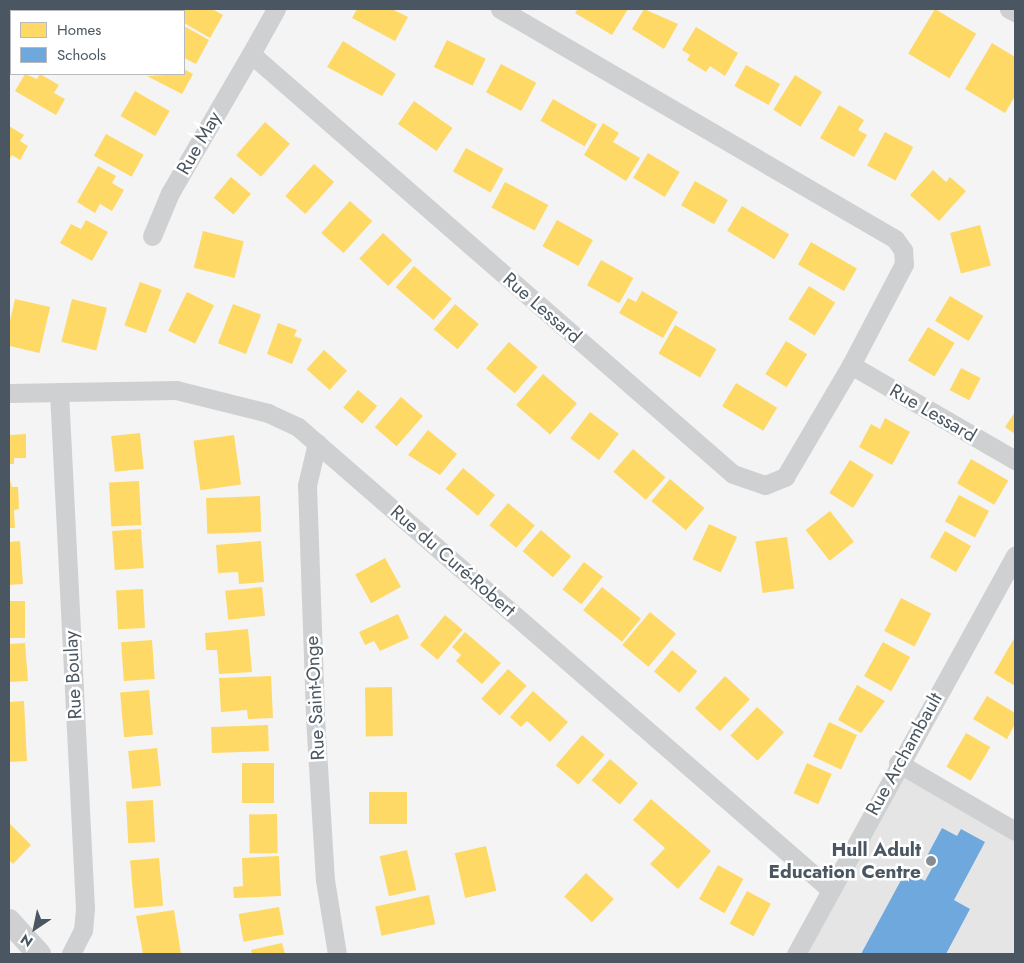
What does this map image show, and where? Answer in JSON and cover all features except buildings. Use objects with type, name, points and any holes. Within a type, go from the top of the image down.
[{"type":"street","points":[[251,54],[276,9]]},
{"type":"street","name":"Rue Lessard","points":[[251,54],[733,474],[765,484],[785,477],[851,365],[904,264],[903,250],[895,239],[500,9]]},
{"type":"street","points":[[1009,9],[1015,12]]},
{"type":"street","name":"Rue May","points":[[152,236],[170,193],[251,54]]},
{"type":"street","name":"Rue Lessard","points":[[851,365],[1015,460]]},
{"type":"street","name":"Rue du Curé-Robert","points":[[9,393],[176,390],[281,418],[316,443],[831,890]]},
{"type":"street","name":"Rue Boulay","points":[[59,392],[85,908],[82,930],[71,954]]},
{"type":"street","name":"Rue Saint-Onge","points":[[316,443],[307,485],[316,717],[325,880],[336,954]]},
{"type":"street","name":"Rue Archambault","points":[[796,954],[898,763],[1015,556]]},
{"type":"street","points":[[898,763],[1015,831]]},
{"type":"street","points":[[9,921],[39,954]]},
{"type":"shaded area","name":"Hull Adult Education Centre","points":[[898,763],[1015,831],[1015,954],[796,954]]},
{"type":"place","name":"Hull Adult Education Centre","points":[[931,861]]}]
